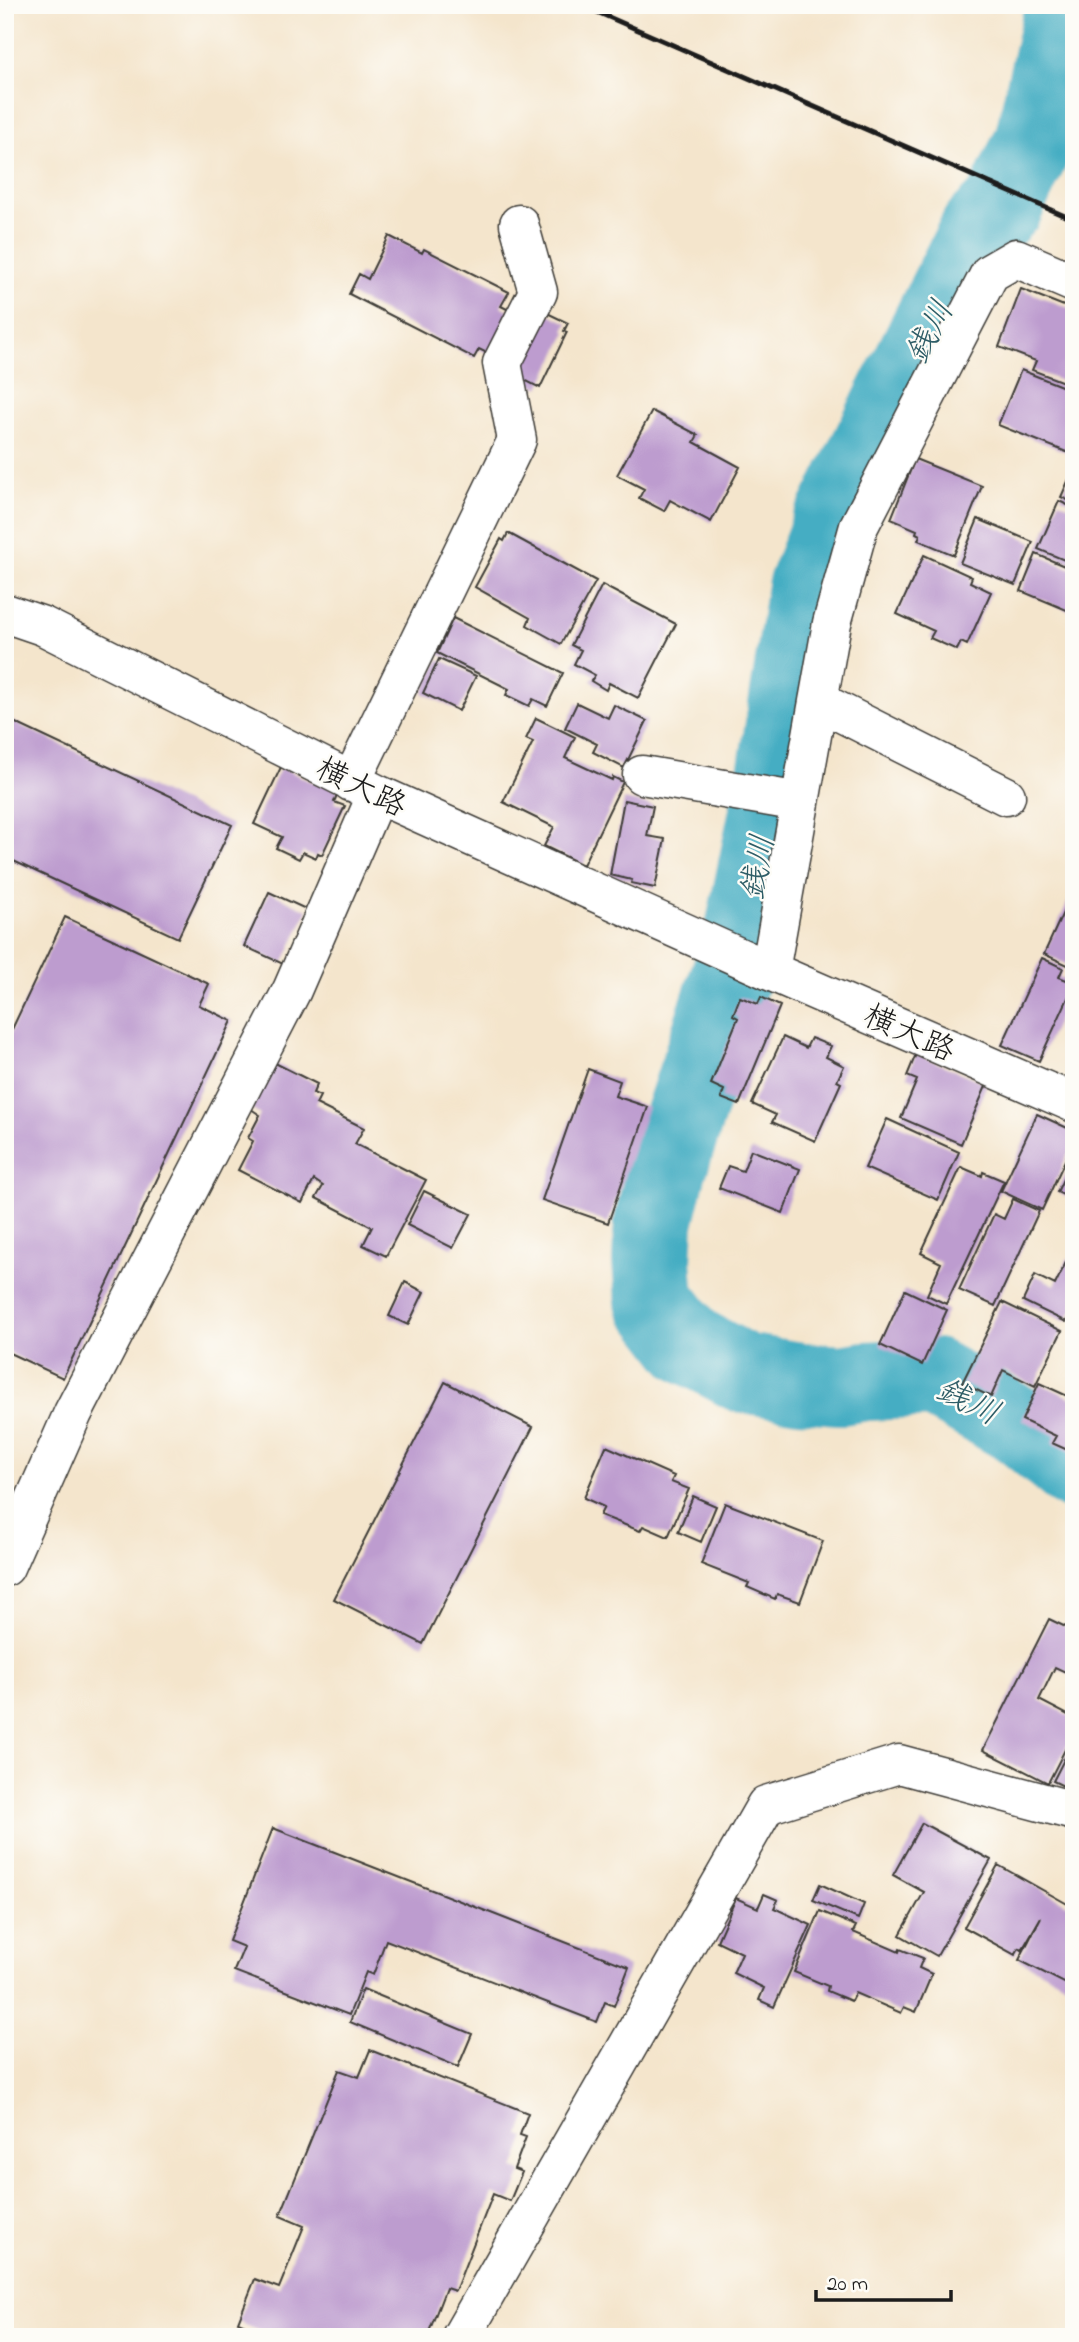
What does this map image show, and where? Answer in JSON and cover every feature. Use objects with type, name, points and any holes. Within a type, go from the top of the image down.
[{"type":"street","points":[[5,1567],[73,1413],[292,990],[364,788],[517,440],[502,363],[538,292],[519,224]]},
{"type":"street","points":[[746,960],[781,798],[818,701],[832,624],[859,526],[990,273],[1016,258],[1074,283]]},
{"type":"street","name":"横大路","points":[[5,613],[43,626],[364,788],[746,960],[1074,1103]]},
{"type":"street","points":[[818,701],[1006,796]]},
{"type":"street","points":[[642,775],[781,798]]},
{"type":"street","points":[[461,2337],[766,1805],[899,1763],[1074,1811]]},
{"type":"building","points":[[389,236],[422,253],[424,249],[509,292],[501,306],[513,312],[491,355],[479,349],[474,358],[349,294],[359,274],[368,279]]},
{"type":"building","points":[[1021,289],[1074,310],[1074,386],[1032,370],[1036,361],[999,347]]},
{"type":"building","points":[[543,311],[568,323],[564,331],[567,332],[540,388],[513,374]]},
{"type":"building","points":[[1021,370],[1074,391],[1074,455],[998,425]]},
{"type":"building","points":[[652,411],[698,435],[694,442],[740,467],[711,522],[670,500],[664,511],[639,498],[644,489],[617,475]]},
{"type":"building","points":[[915,459],[982,486],[954,555],[918,540],[920,535],[916,533],[917,530],[891,519]]},
{"type":"building","points":[[1074,468],[1074,503],[1061,497]]},
{"type":"building","points":[[1059,501],[1074,508],[1074,564],[1038,549]]},
{"type":"building","points":[[978,519],[1033,542],[1015,585],[960,563]]},
{"type":"building","points":[[508,533],[596,581],[561,644],[527,625],[530,618],[475,587],[501,539],[504,541]]},
{"type":"building","points":[[1036,554],[1074,570],[1074,599],[1069,611],[1021,591]]},
{"type":"building","points":[[924,555],[972,577],[970,582],[991,592],[967,645],[961,642],[957,650],[930,638],[934,631],[897,614]]},
{"type":"building","points":[[602,585],[676,624],[638,698],[609,683],[606,690],[591,681],[595,675],[574,664],[581,650],[571,645]]},
{"type":"building","points":[[453,618],[563,673],[547,706],[533,699],[529,706],[506,695],[509,689],[437,653]]},
{"type":"building","points":[[439,659],[476,676],[459,711],[423,693]]},
{"type":"building","points":[[577,703],[608,718],[614,705],[647,721],[624,768],[593,752],[597,744],[565,728]]},
{"type":"building","points":[[5,718],[232,825],[178,938],[5,857]]},
{"type":"building","points":[[536,718],[575,737],[565,758],[612,780],[613,777],[623,782],[583,865],[544,846],[554,827],[503,802],[533,742],[526,739]]},
{"type":"building","points":[[281,767],[307,780],[339,790],[334,802],[345,806],[322,855],[318,853],[316,858],[303,852],[299,859],[276,848],[282,837],[254,824]]},
{"type":"building","points":[[624,800],[653,806],[647,836],[665,839],[655,888],[610,875]]},
{"type":"building","points":[[269,892],[308,910],[283,964],[244,946]]},
{"type":"building","points":[[1074,893],[1074,968],[1044,954]]},
{"type":"building","points":[[65,917],[209,984],[199,1005],[232,1021],[63,1378],[5,1351],[5,1044]]},
{"type":"building","points":[[1042,958],[1063,968],[1059,977],[1074,985],[1039,1061],[1002,1045]]},
{"type":"building","points":[[740,997],[758,1004],[761,997],[780,1006],[739,1105],[721,1098],[724,1090],[711,1084],[738,1018],[733,1015]]},
{"type":"building","points":[[783,1037],[806,1048],[811,1038],[831,1046],[826,1057],[844,1066],[837,1081],[841,1083],[815,1141],[772,1122],[776,1115],[752,1104]]},
{"type":"building","points":[[916,1054],[987,1084],[961,1144],[901,1118],[917,1080],[907,1076]]},
{"type":"building","points":[[275,1063],[317,1084],[313,1093],[320,1096],[316,1104],[364,1128],[355,1144],[426,1180],[386,1256],[363,1245],[372,1227],[316,1198],[323,1186],[314,1180],[302,1203],[238,1170],[253,1141],[248,1138],[260,1115],[251,1109]]},
{"type":"building","points":[[588,1069],[620,1081],[615,1096],[648,1107],[608,1223],[542,1200]]},
{"type":"building","points":[[1037,1114],[1074,1131],[1074,1141],[1042,1210],[1001,1191]]},
{"type":"building","points":[[887,1119],[959,1152],[938,1200],[865,1168]]},
{"type":"building","points":[[751,1150],[800,1169],[783,1213],[719,1188],[728,1166],[743,1171]]},
{"type":"building","points":[[1074,1156],[1074,1200],[1057,1192]]},
{"type":"building","points":[[961,1167],[1004,1181],[946,1304],[927,1295],[941,1263],[921,1253]]},
{"type":"building","points":[[424,1191],[471,1214],[453,1248],[407,1225]]},
{"type":"building","points":[[1013,1199],[1039,1211],[995,1306],[959,1290],[994,1214],[1004,1219]]},
{"type":"building","points":[[1068,1258],[1074,1261],[1074,1307],[1066,1322],[1023,1301],[1035,1275],[1055,1285]]},
{"type":"building","points":[[405,1282],[424,1292],[408,1325],[389,1316]]},
{"type":"building","points":[[905,1290],[947,1310],[922,1365],[880,1345]]},
{"type":"building","points":[[1002,1302],[1062,1331],[1035,1386],[1003,1370],[991,1397],[962,1383]]},
{"type":"building","points":[[445,1382],[533,1427],[423,1644],[334,1599]]},
{"type":"building","points":[[1039,1383],[1074,1399],[1074,1453],[1052,1443],[1056,1436],[1022,1420]]},
{"type":"building","points":[[606,1446],[674,1476],[671,1482],[689,1489],[668,1537],[643,1526],[640,1531],[600,1515],[604,1507],[584,1498]]},
{"type":"building","points":[[693,1496],[716,1506],[701,1542],[678,1532]]},
{"type":"building","points":[[725,1503],[823,1541],[800,1602],[777,1594],[775,1599],[747,1587],[749,1583],[701,1564]]},
{"type":"building","points":[[1049,1619],[1074,1631],[1074,1676],[1055,1667],[1039,1700],[1074,1718],[1074,1732],[1048,1783],[983,1750]]},
{"type":"building","points":[[1074,1740],[1074,1791],[1053,1781]]},
{"type":"building","points":[[922,1823],[991,1860],[937,1956],[900,1935],[924,1892],[893,1875]]},
{"type":"building","points":[[273,1828],[629,1967],[614,2006],[605,2002],[597,2022],[386,1940],[373,1975],[366,1972],[349,2015],[234,1971],[244,1947],[229,1941]]},
{"type":"building","points":[[998,1865],[1071,1906],[1074,1901],[1074,1977],[1070,1986],[1019,1960],[1041,1917],[1022,1950],[1019,1948],[1015,1955],[964,1927]]},
{"type":"building","points":[[820,1884],[864,1904],[858,1919],[813,1900]]},
{"type":"building","points":[[764,1894],[778,1900],[774,1908],[811,1925],[774,2007],[759,2000],[764,1988],[733,1973],[742,1953],[717,1941],[736,1898],[758,1908]]},
{"type":"building","points":[[820,1911],[856,1926],[853,1932],[899,1952],[900,1949],[923,1958],[919,1968],[932,1974],[916,2012],[904,2007],[901,2013],[855,1993],[851,2001],[827,1991],[828,1986],[794,1972]]},
{"type":"building","points":[[363,1989],[472,2034],[458,2067],[350,2022]]},
{"type":"building","points":[[370,2050],[528,2113],[520,2135],[526,2137],[514,2169],[522,2172],[510,2201],[493,2194],[455,2291],[446,2288],[427,2337],[257,2337],[260,2331],[238,2322],[255,2279],[279,2288],[304,2226],[280,2216],[339,2070],[359,2077]]},
{"type":"waterway","name":"銭川","points":[[1065,5],[1034,141],[1004,205],[979,230],[829,531],[807,588],[778,768],[744,934],[667,1169],[654,1222],[652,1261],[655,1300],[689,1344],[743,1373],[841,1385],[866,1381],[934,1378],[1023,1428],[1074,1470]]},
{"type":"railway","points":[[581,5],[1074,220]]}]
